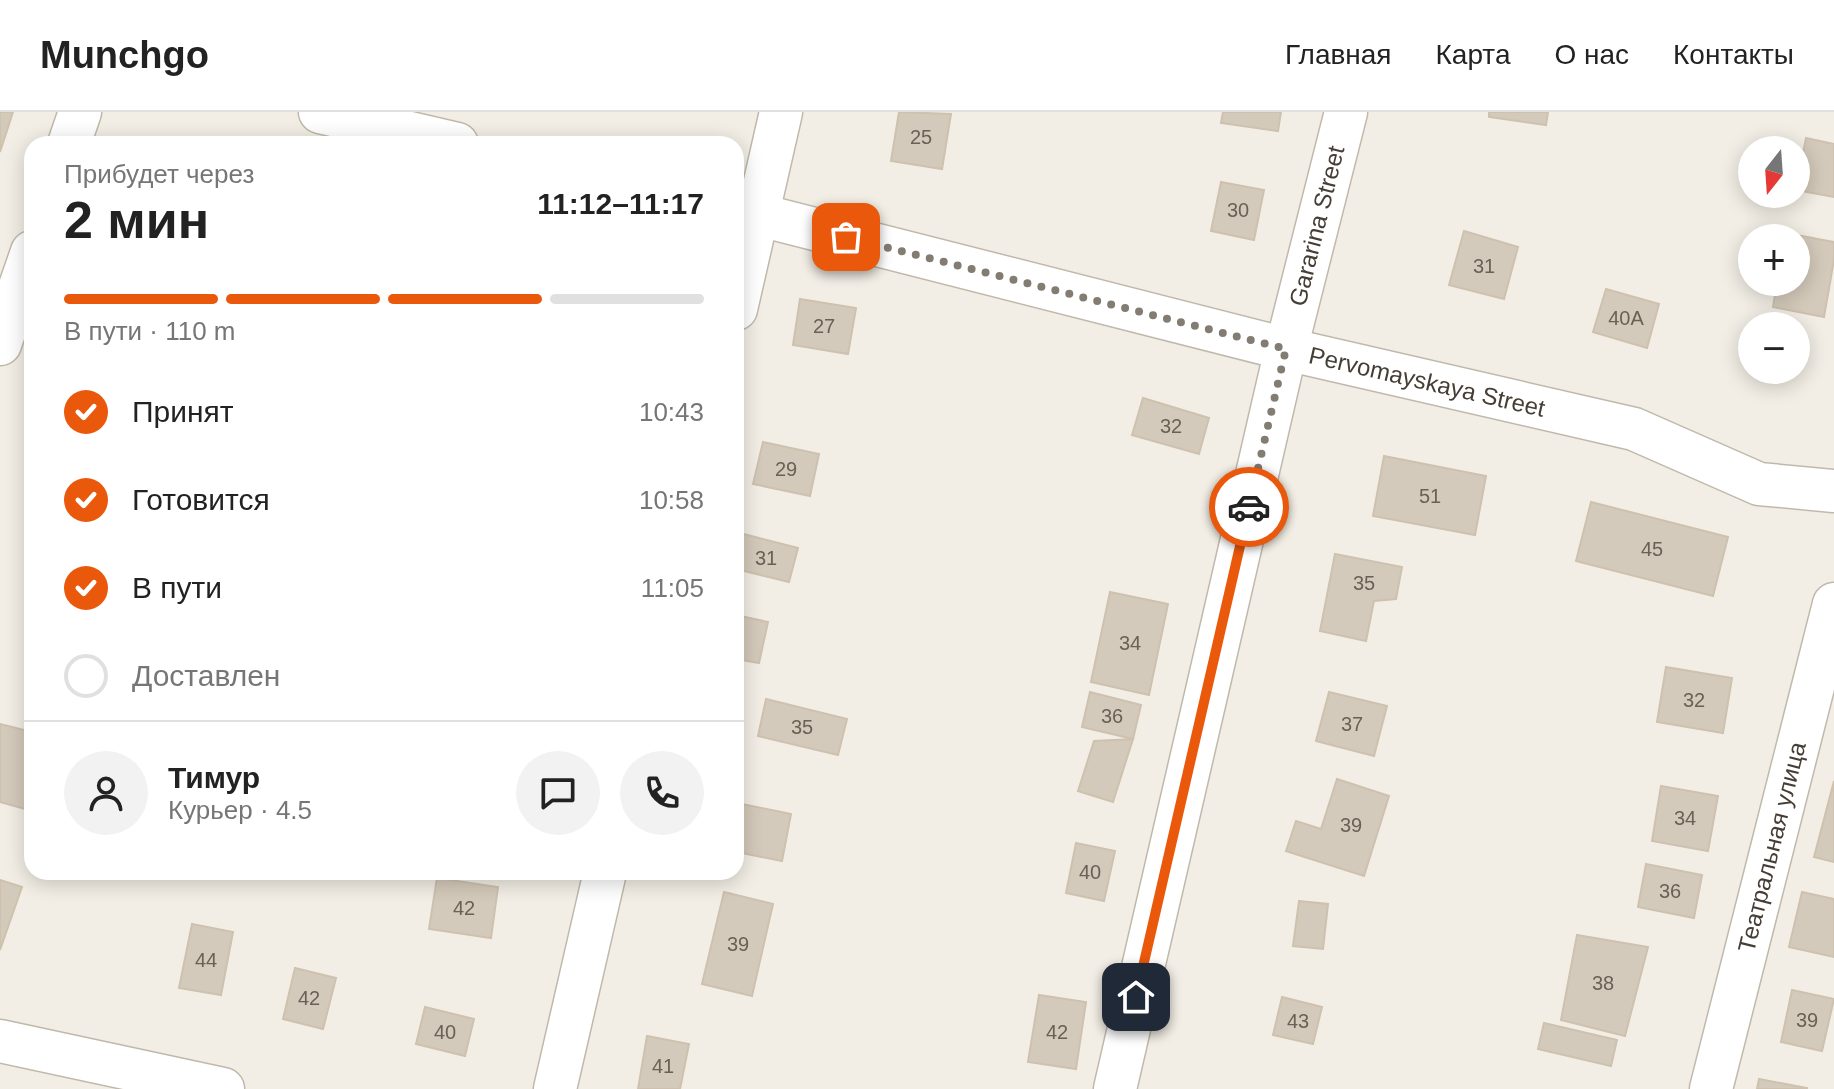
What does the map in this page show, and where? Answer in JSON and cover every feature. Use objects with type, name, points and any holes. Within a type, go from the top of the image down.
[{"type":"street","points":[[72,136],[80,112]]},
{"type":"street","points":[[320,112],[423,136]]},
{"type":"street","points":[[744,238],[747,212],[781,112]]},
{"type":"street","name":"Gararina Street","points":[[1115,1089],[1286,349],[1346,112]]},
{"type":"street","name":"Pervomayskaya Street","points":[[747,212],[1286,349],[1634,429],[1759,484],[1834,491]]},
{"type":"street","points":[[0,344],[24,275]]},
{"type":"street","name":"Театральная улица","points":[[1711,1089],[1834,604]]},
{"type":"street","points":[[555,1089],[603,880]]},
{"type":"street","points":[[0,1041],[223,1089]]},
{"type":"building","points":[[0,112],[13,112],[0,152]]},
{"type":"building","points":[[899,112],[951,114],[942,169],[891,161]]},
{"type":"building","points":[[1223,112],[1281,112],[1278,131],[1221,123]]},
{"type":"building","points":[[1489,112],[1548,112],[1546,125],[1489,117]]},
{"type":"building","points":[[1810,139],[1834,144],[1834,197],[1810,193]]},
{"type":"building","points":[[1221,182],[1264,190],[1254,240],[1211,231]]},
{"type":"building","points":[[1464,231],[1518,247],[1504,299],[1449,285]]},
{"type":"building","points":[[1810,238],[1834,242],[1824,317],[1773,307],[1775,296],[1810,296]]},
{"type":"building","points":[[1606,289],[1659,304],[1647,348],[1593,332]]},
{"type":"building","points":[[800,299],[856,308],[848,354],[793,345]]},
{"type":"building","points":[[1143,398],[1209,418],[1199,454],[1132,435]]},
{"type":"building","points":[[763,442],[819,454],[810,496],[753,484]]},
{"type":"building","points":[[1384,456],[1486,476],[1475,535],[1373,516]]},
{"type":"building","points":[[1591,502],[1728,537],[1713,596],[1576,561]]},
{"type":"building","points":[[744,534],[798,548],[789,582],[744,571]]},
{"type":"building","points":[[1335,554],[1402,567],[1396,599],[1374,601],[1366,641],[1320,631]]},
{"type":"building","points":[[1110,592],[1168,604],[1149,695],[1091,682]]},
{"type":"building","points":[[744,617],[768,622],[759,663],[744,660]]},
{"type":"building","points":[[1666,667],[1732,678],[1723,733],[1657,722]]},
{"type":"building","points":[[1090,692],[1141,705],[1133,739],[1082,727]]},
{"type":"building","points":[[1329,692],[1387,706],[1374,756],[1316,741]]},
{"type":"building","points":[[766,699],[847,719],[838,755],[758,736]]},
{"type":"building","points":[[0,724],[24,730],[24,809],[0,802]]},
{"type":"building","points":[[1133,739],[1113,802],[1078,791],[1094,741]]},
{"type":"building","points":[[1337,779],[1389,796],[1364,876],[1286,851],[1296,821],[1321,829]]},
{"type":"building","points":[[1834,781],[1834,862],[1814,857]]},
{"type":"building","points":[[1661,786],[1718,796],[1708,851],[1652,841]]},
{"type":"building","points":[[744,804],[791,814],[782,861],[744,854]]},
{"type":"building","points":[[1076,843],[1115,851],[1104,901],[1066,893]]},
{"type":"building","points":[[1646,864],[1702,875],[1694,918],[1638,907]]},
{"type":"building","points":[[0,880],[22,887],[0,950]]},
{"type":"building","points":[[437,880],[498,887],[491,938],[429,929]]},
{"type":"building","points":[[724,892],[773,904],[752,996],[702,984]]},
{"type":"building","points":[[1802,892],[1834,899],[1834,957],[1789,947]]},
{"type":"building","points":[[1299,901],[1328,904],[1323,949],[1293,946]]},
{"type":"building","points":[[192,924],[233,932],[221,995],[179,988]]},
{"type":"building","points":[[1577,935],[1648,947],[1625,1036],[1561,1020]]},
{"type":"building","points":[[295,968],[336,978],[323,1029],[283,1019]]},
{"type":"building","points":[[1792,990],[1834,999],[1822,1051],[1781,1042]]},
{"type":"building","points":[[1039,995],[1086,1002],[1076,1069],[1028,1062]]},
{"type":"building","points":[[1282,997],[1322,1007],[1313,1044],[1273,1035]]},
{"type":"building","points":[[425,1007],[474,1019],[465,1056],[416,1044]]},
{"type":"building","points":[[1544,1023],[1617,1040],[1611,1066],[1538,1049]]},
{"type":"building","points":[[647,1036],[689,1044],[680,1089],[638,1089]]},
{"type":"building","points":[[1759,1079],[1807,1088],[1807,1089],[1757,1089]]},
{"type":"way so far","points":[[846,237],[1286,349],[1249,507]]},
{"type":"route","points":[[1136,997],[1249,507]]}]
